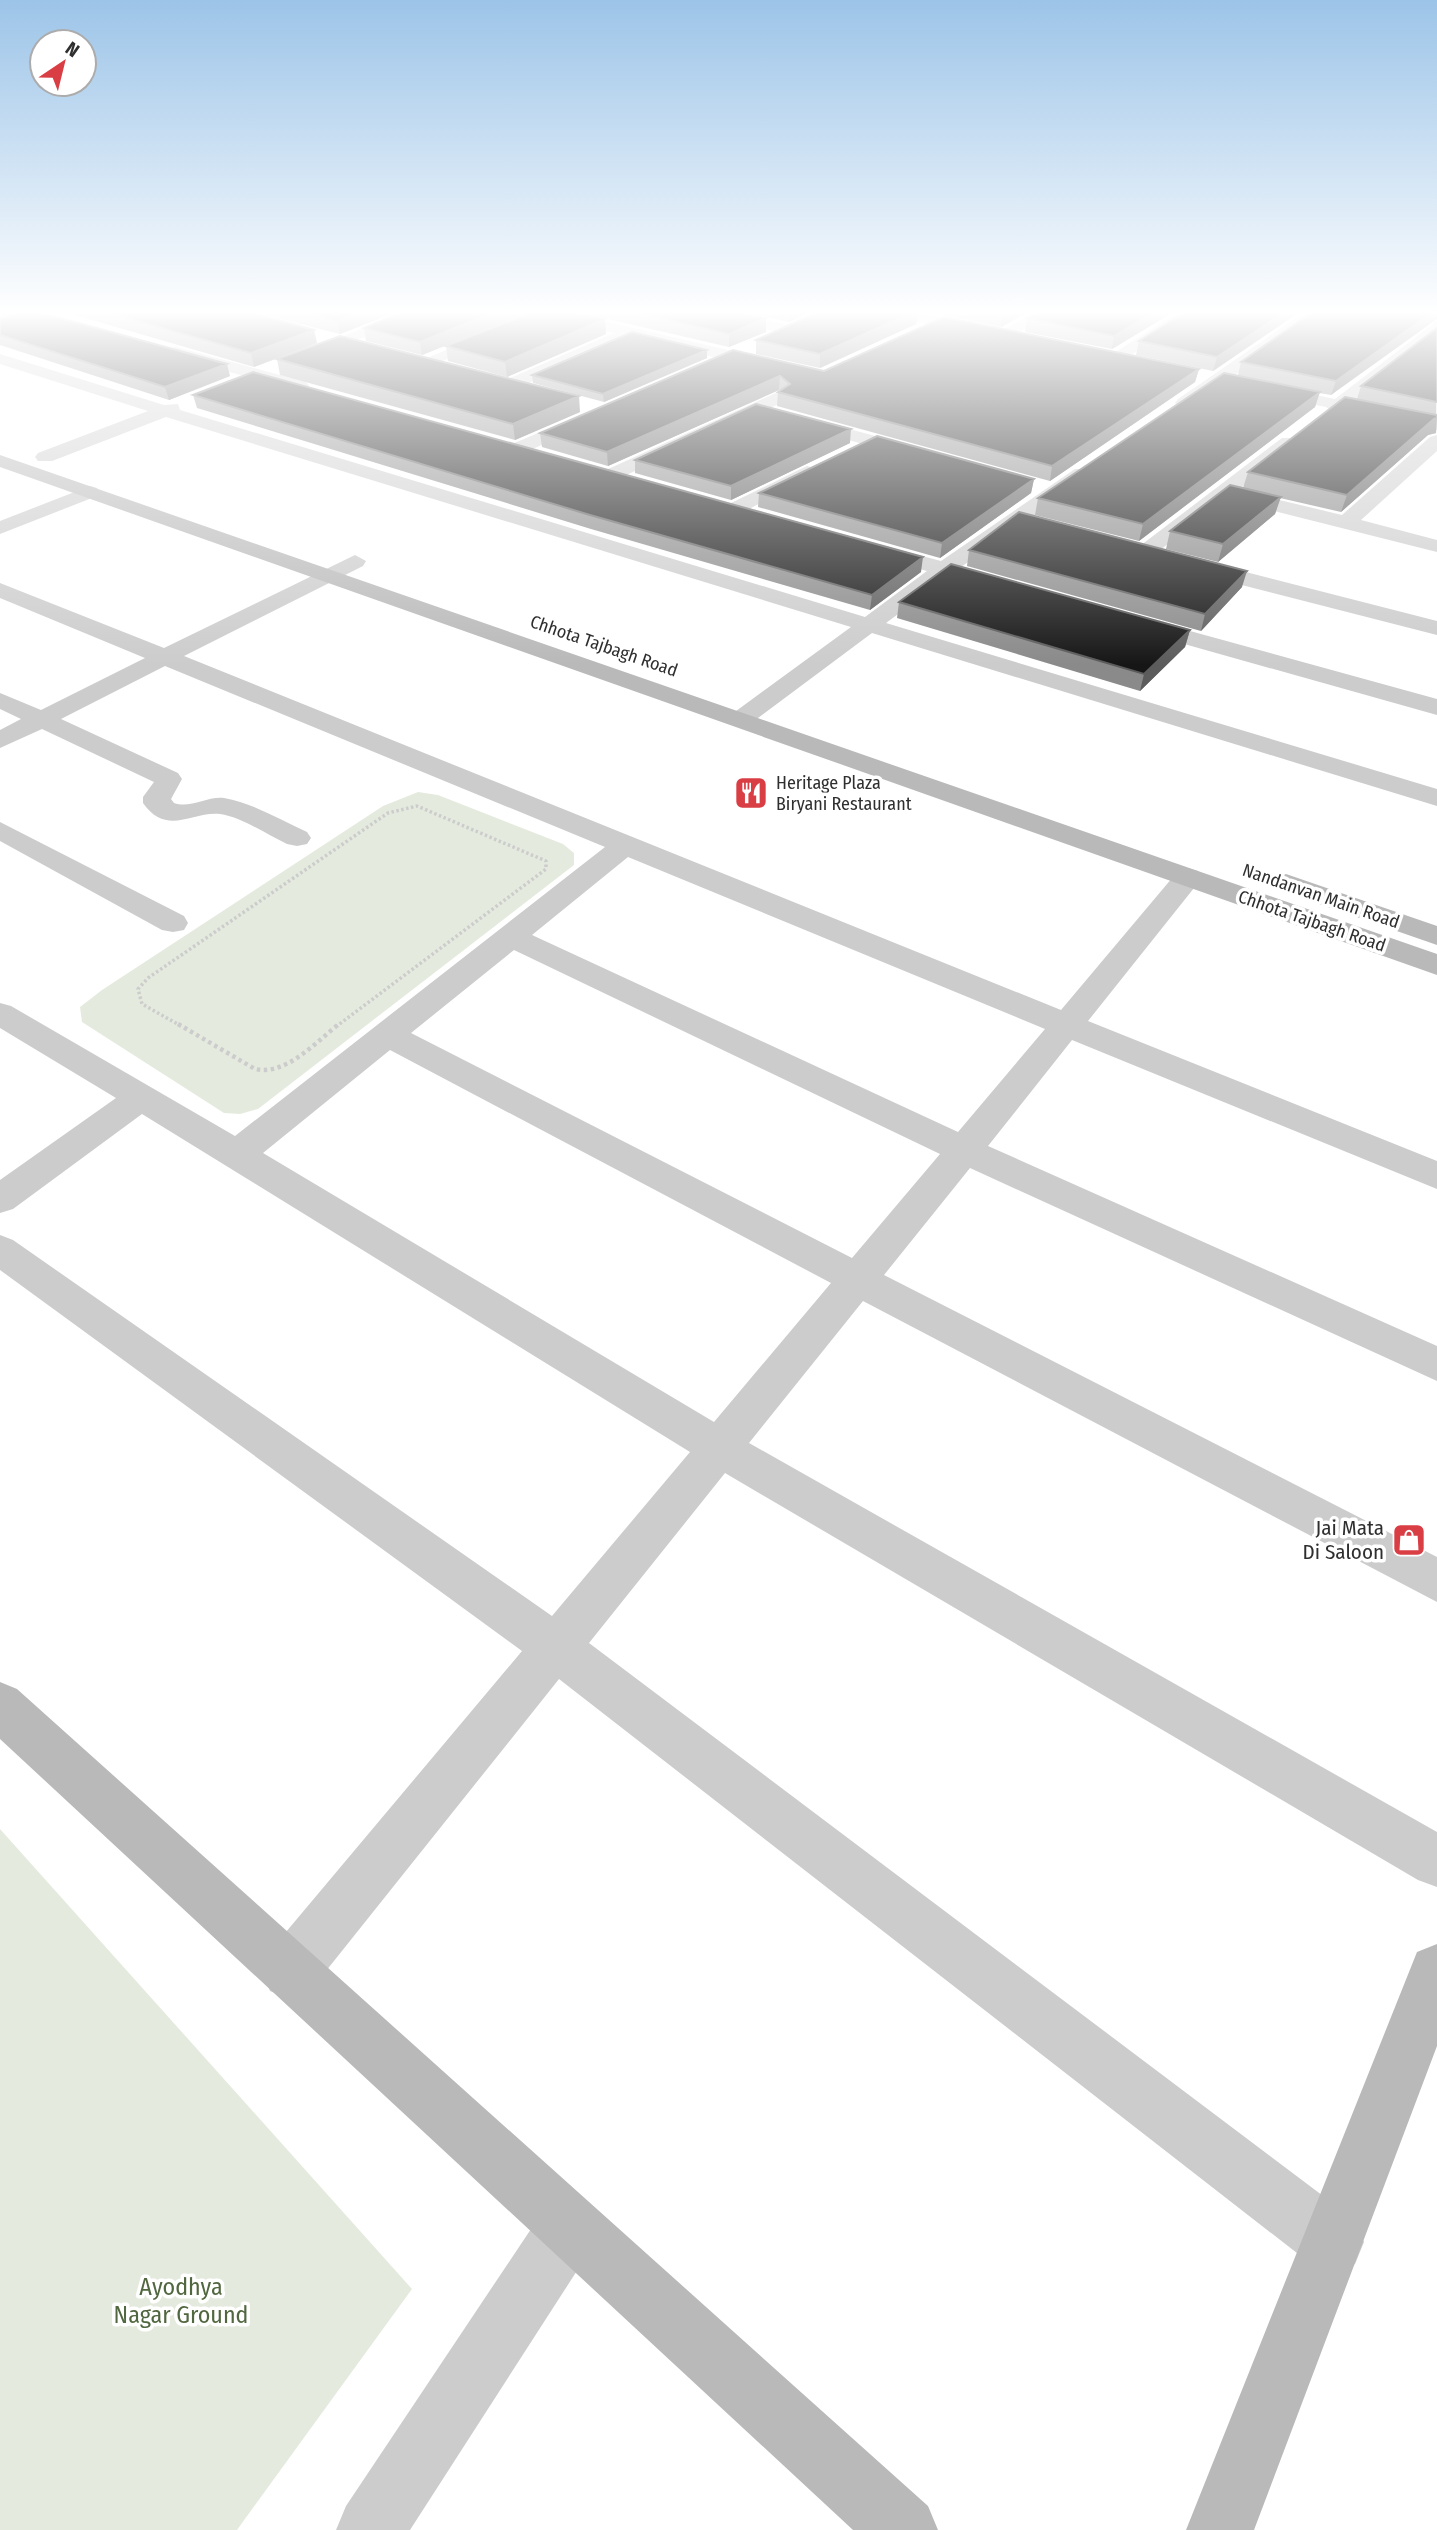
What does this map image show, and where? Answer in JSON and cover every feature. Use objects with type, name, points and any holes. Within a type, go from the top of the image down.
[{"type":"main road","points":[[0,442],[187,505]]},
{"type":"main road","points":[[0,461],[90,492],[328,564],[740,719],[1197,866]]},
{"type":"main road","name":"Chhota Tajbagh Road","points":[[355,561],[535,623]]},
{"type":"main road","points":[[741,693],[793,711]]},
{"type":"main road","name":"Chhota Tajbagh Road","points":[[1197,866],[1437,965]]},
{"type":"main road","name":"Nandanvan Main Road","points":[[1197,866],[1437,936]]},
{"type":"main road","points":[[0,1706],[904,2530]]},
{"type":"main road","points":[[1220,2530],[1437,1972]]},
{"type":"street","points":[[45,457],[118,429]]},
{"type":"street","points":[[224,429],[1437,798]]},
{"type":"street","points":[[546,455],[513,446],[555,429]]},
{"type":"street","points":[[640,482],[607,472],[706,429]]},
{"type":"street","points":[[831,429],[937,458]]},
{"type":"street","points":[[1143,552],[1306,429]]},
{"type":"street","points":[[760,516],[727,507],[874,441]]},
{"type":"street","points":[[1346,522],[1437,441]]},
{"type":"street","points":[[740,719],[767,702],[866,624],[1013,518],[1099,462]]},
{"type":"street","points":[[1029,484],[1055,491]]},
{"type":"street","points":[[0,528],[90,492]]},
{"type":"street","points":[[1222,492],[1437,546]]},
{"type":"street","points":[[1013,518],[1039,525]]},
{"type":"street","points":[[852,543],[1011,588]]},
{"type":"street","points":[[1117,545],[1427,626],[1437,602]]},
{"type":"street","points":[[0,740],[167,658],[328,564],[355,561]]},
{"type":"street","points":[[0,590],[1065,1027],[1437,1176]]},
{"type":"street","points":[[1117,618],[1437,707]]},
{"type":"street","points":[[0,700],[169,779],[166,788],[157,797],[157,803],[163,809],[188,815],[222,806],[297,838]]},
{"type":"street","points":[[0,830],[173,923]]},
{"type":"street","points":[[237,1154],[624,846]]},
{"type":"street","points":[[290,1971],[1197,866]]},
{"type":"street","points":[[510,936],[964,1150],[1437,1364]]},
{"type":"street","points":[[0,1014],[237,1154],[720,1448],[1437,1861]]},
{"type":"street","points":[[387,1034],[1437,1581]]},
{"type":"street","points":[[0,1199],[141,1097]]},
{"type":"street","points":[[0,1250],[557,1648],[1333,2242]]},
{"type":"street","points":[[370,2530],[569,2227]]},
{"type":"path","points":[[417,806],[545,861],[546,869],[284,1066],[268,1072],[255,1069],[142,1004],[138,989],[148,978],[388,813],[417,806]]},
{"type":"green space","points":[[418,792],[438,795],[563,844],[574,853],[574,865],[258,1109],[240,1114],[224,1113],[82,1022],[80,1007],[102,990],[383,806]]},
{"type":"green space","name":"Ayodhya Nagar Ground","points":[[0,1829],[412,2289],[237,2530],[0,2530]]},
{"type":"building","points":[[306,429],[460,429],[923,557],[872,595],[590,515]]},
{"type":"building","points":[[549,429],[659,429],[607,452],[540,433]]},
{"type":"building","points":[[702,429],[851,429],[731,486],[635,460]]},
{"type":"building","points":[[915,429],[1108,429],[1052,466]]},
{"type":"building","points":[[1141,429],[1270,429],[1143,524],[1038,498]]},
{"type":"building","points":[[1304,429],[1422,429],[1347,495],[1248,472]]},
{"type":"building","points":[[877,436],[1034,479],[942,543],[759,493]]},
{"type":"building","points":[[1230,485],[1281,497],[1223,544],[1170,531]]},
{"type":"building","points":[[1019,512],[1247,571],[1205,614],[969,550]]},
{"type":"building","points":[[951,564],[1190,630],[1144,674],[899,602]]},
{"type":"place","name":"Heritage Plaza Biryani Restaurant","points":[[751,793]]},
{"type":"place","name":"Jai Mata Di Saloon","points":[[1409,1540]]}]
